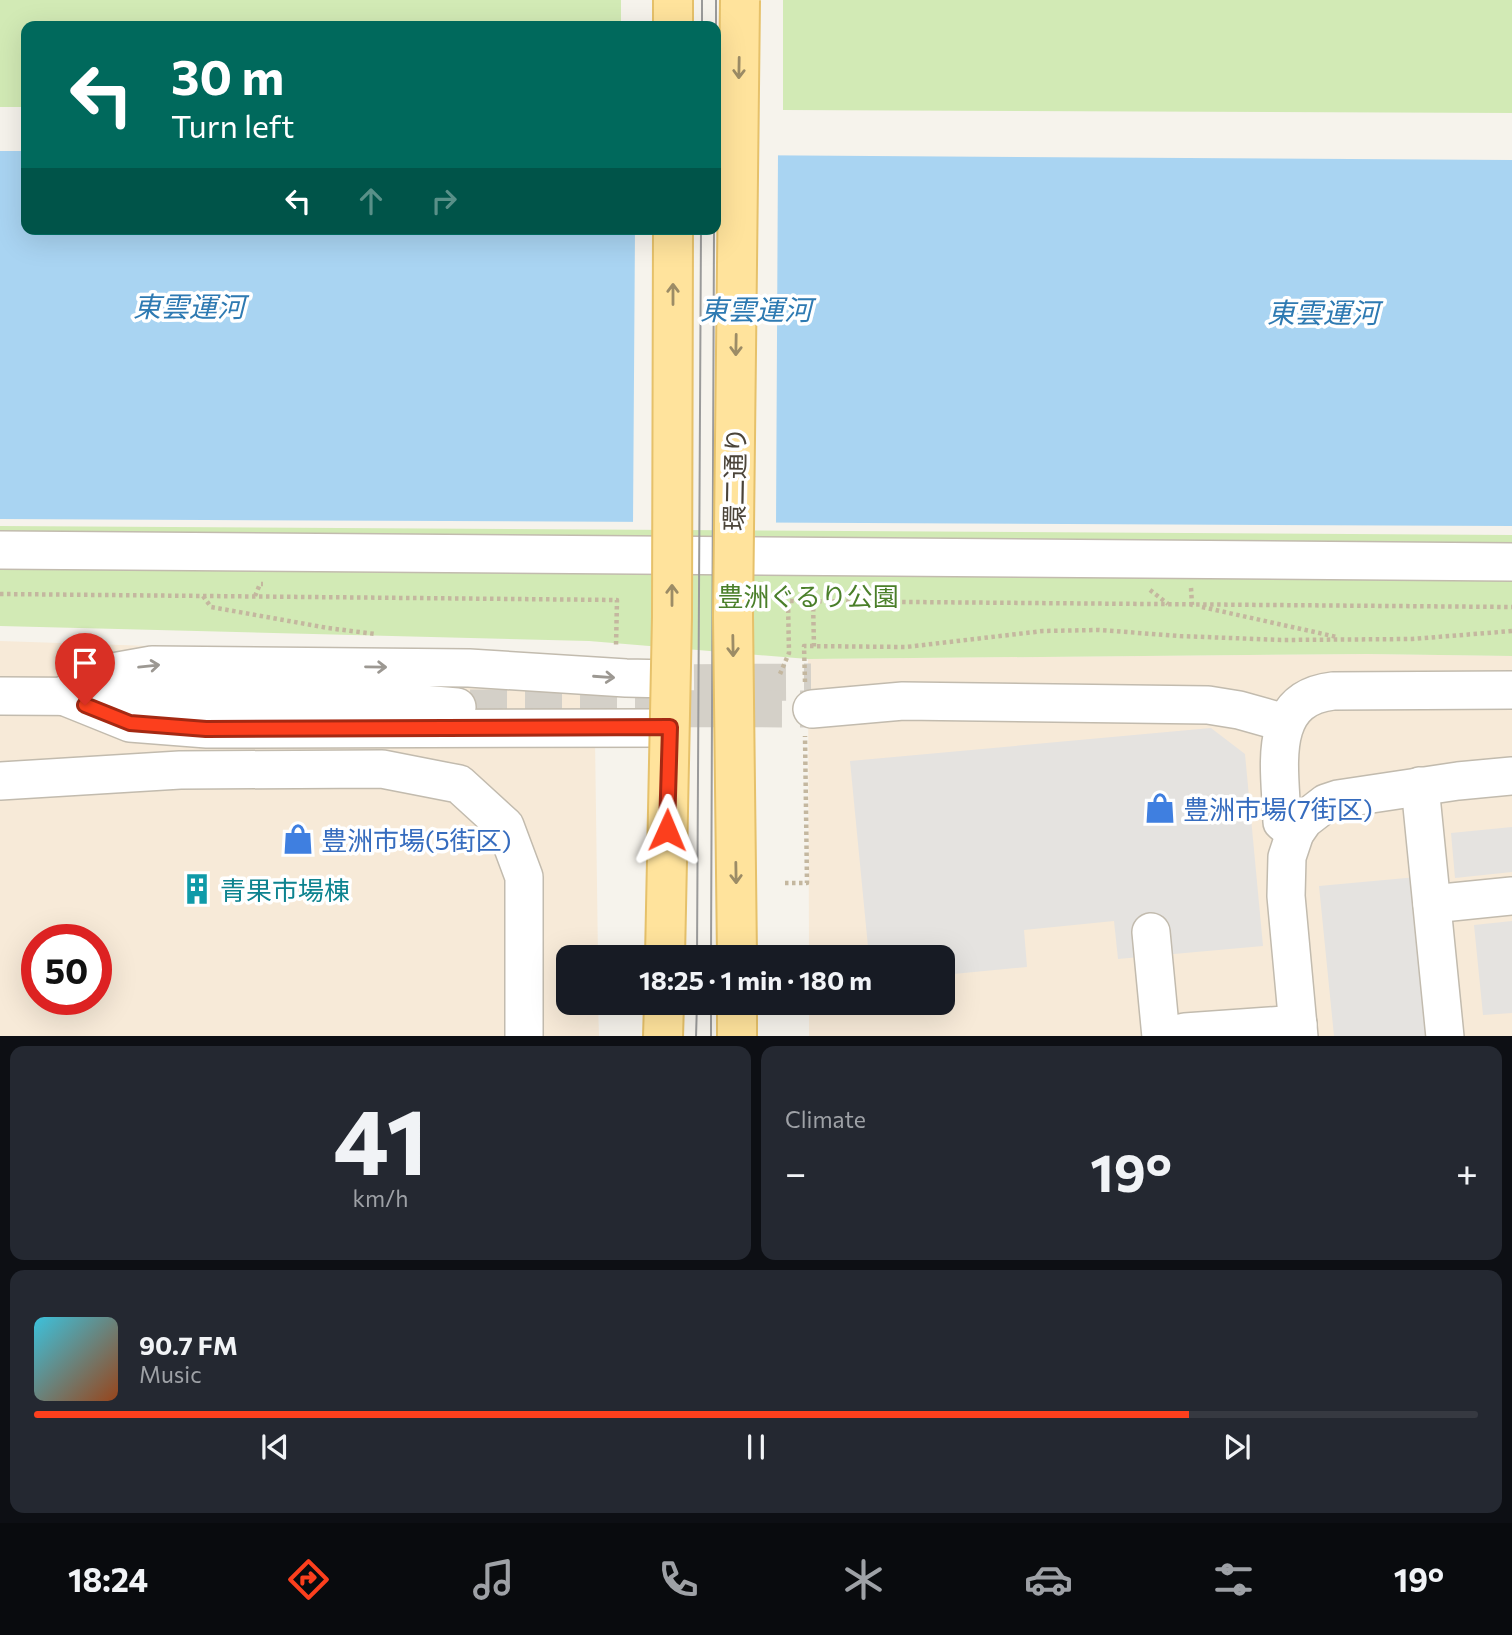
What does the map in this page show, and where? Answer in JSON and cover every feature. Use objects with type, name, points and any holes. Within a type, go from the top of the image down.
[{"type":"main road","points":[[673,0],[673,21]]},
{"type":"main road","name":"環二通り","points":[[737,945],[733,616],[740,0]]},
{"type":"main road","points":[[665,945],[671,678],[673,235]]},
{"type":"main road","points":[[737,1015],[737,1036]]},
{"type":"street","points":[[0,550],[1512,562]]},
{"type":"street","points":[[63,696],[96,675],[152,665],[478,687]]},
{"type":"street","points":[[0,696],[352,698],[478,687],[671,678]]},
{"type":"street","points":[[478,687],[500,728]]},
{"type":"street","points":[[804,688],[902,701],[1208,705],[1239,710],[1285,723]]},
{"type":"street","points":[[1295,833],[1282,821],[1281,740],[1285,723],[1303,701],[1318,693],[1333,691],[1512,690]]},
{"type":"street","points":[[63,696],[130,723],[194,728],[670,727]]},
{"type":"street","points":[[0,781],[180,771],[382,769],[459,784],[505,826],[524,877],[524,1036]]},
{"type":"street","points":[[1151,932],[1174,1035],[1299,1030],[1286,878],[1287,857],[1295,833],[1304,820],[1326,803],[1338,799],[1420,786],[1512,776]]},
{"type":"street","points":[[1420,786],[1445,1036]]},
{"type":"street","points":[[1432,904],[1512,896]]},
{"type":"path","points":[[0,594],[617,600],[615,655]]},
{"type":"path","points":[[804,688],[789,653],[788,601],[1512,607]]},
{"type":"path","points":[[785,883],[807,883],[804,688],[813,601]]},
{"type":"path","points":[[1192,605],[1348,640]]},
{"type":"path","points":[[804,688],[906,647],[1043,631],[1085,630],[1180,636],[1348,640],[1412,639],[1512,631]]},
{"type":"shaded area","name":"豊洲市場(5街区)","points":[[0,641],[606,661],[606,737],[595,739],[598,945],[556,945],[556,1015],[598,1015],[599,1036],[0,1036]]},
{"type":"shaded area","name":"豊洲市場(7街区)","points":[[1367,654],[1512,656],[1512,1036],[809,1036],[809,1015],[955,1015],[955,945],[809,945],[808,659]]},
{"type":"shaded area","points":[[1211,728],[1245,754],[1263,946],[1118,959],[1114,921],[1024,930],[1027,967],[955,974],[955,945],[868,945],[850,761]]},
{"type":"shaded area","points":[[1512,827],[1512,872],[1455,878],[1451,833]]},
{"type":"shaded area","points":[[1417,877],[1432,1036],[1334,1036],[1319,886]]},
{"type":"shaded area","points":[[1512,921],[1512,1013],[1483,1015],[1474,925]]},
{"type":"green space","points":[[0,0],[621,0],[621,21],[21,21],[21,107],[0,107]]},
{"type":"green space","points":[[783,0],[1512,0],[1512,113],[783,110]]},
{"type":"green space","name":"豊洲ぐるり公園","points":[[0,526],[1512,535],[1512,656],[1367,654],[808,659],[589,641],[0,626]]},
{"type":"water","name":"東雲運河","points":[[0,151],[21,151],[21,235],[721,235],[721,155],[1512,160],[1512,526],[0,519]]},
{"type":"pier","points":[[721,152],[778,152],[776,526],[633,525],[635,235],[721,235]]},
{"type":"tunnel","points":[[639,683],[811,682]]},
{"type":"tunnel","points":[[470,708],[812,709]]},
{"type":"tram line","points":[[702,0],[702,21]]},
{"type":"tram line","points":[[716,0],[716,21]]},
{"type":"tram line","points":[[697,945],[701,235]]},
{"type":"tram line","points":[[711,945],[714,235]]},
{"type":"tram line","points":[[696,1036],[697,1015]]},
{"type":"tram line","points":[[711,1015],[711,1036]]},
{"type":"place","name":"豊洲市場(7街区)","points":[[1160,808]]},
{"type":"place","name":"豊洲市場(5街区)","points":[[298,839]]},
{"type":"place","name":"青果市場棟","points":[[197,889]]},
{"type":"route","points":[[85,705],[130,723],[206,729],[670,727],[667,830]]}]
